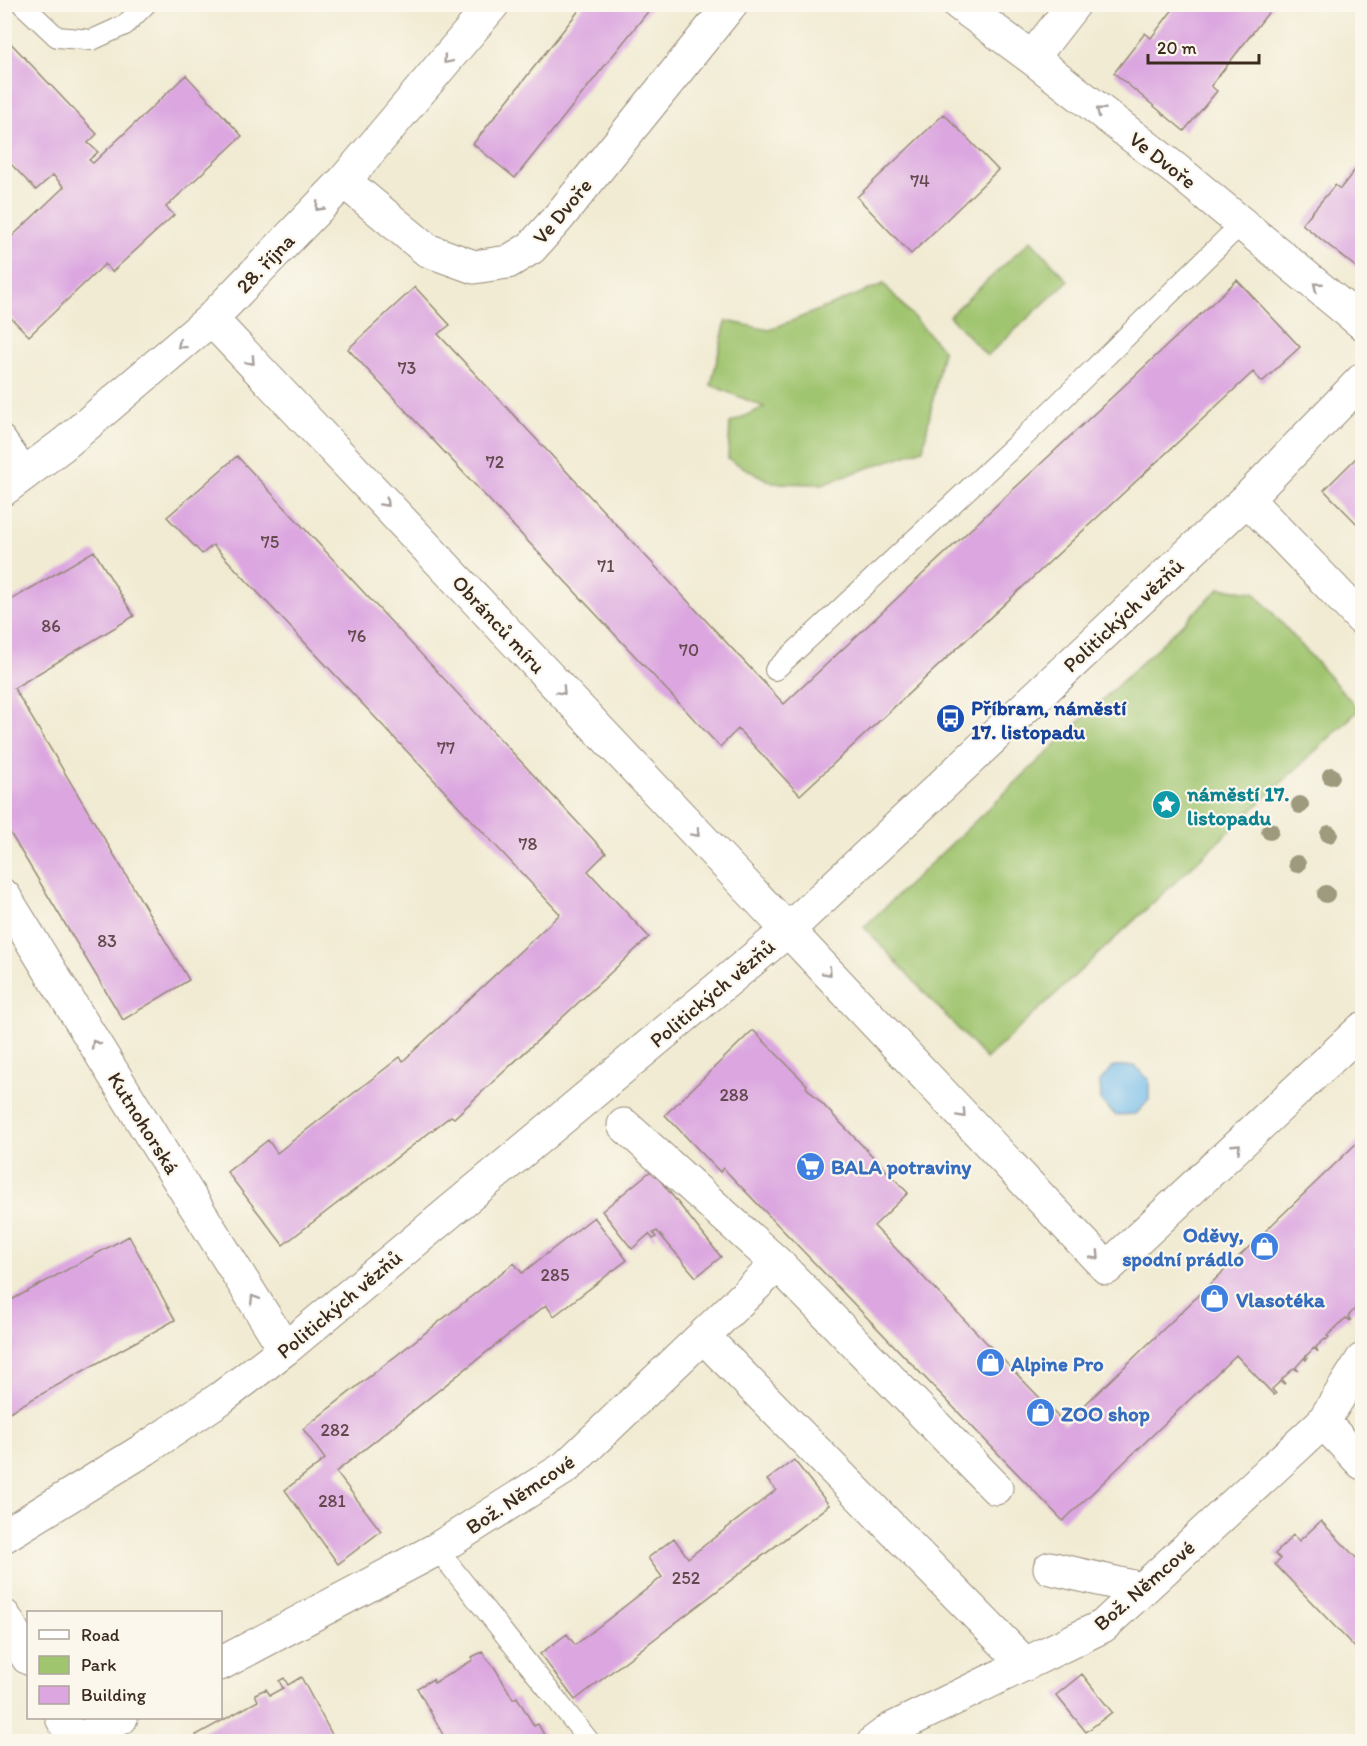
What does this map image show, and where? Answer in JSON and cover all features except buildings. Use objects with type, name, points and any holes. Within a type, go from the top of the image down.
[{"type":"street","name":"Ve Dvoře","points":[[344,182],[427,250],[474,267],[507,262],[531,248],[558,218],[731,4]]},
{"type":"street","name":"Ve Dvoře","points":[[959,4],[1184,176],[1362,323]]},
{"type":"street","points":[[1032,58],[1074,4]]},
{"type":"street","name":"28. října","points":[[17,480],[64,444],[211,319],[344,182],[483,8]]},
{"type":"street","name":"Obránců míru","points":[[211,319],[788,930]]},
{"type":"street","name":"Politických vězňů","points":[[4,1536],[155,1443],[221,1398],[285,1349],[788,930],[1247,499],[1362,380]]},
{"type":"street","points":[[1247,499],[1362,619]]},
{"type":"street","name":"Kutnohorská","points":[[4,896],[285,1349]]},
{"type":"street","points":[[788,930],[1107,1268],[1362,1029]]},
{"type":"street","points":[[624,1125],[777,1264],[996,1488]]},
{"type":"street","name":"Bož. Němcové","points":[[222,1663],[437,1549],[566,1467],[777,1264]]},
{"type":"street","points":[[703,1336],[1025,1664]]},
{"type":"street","name":"Bož. Němcové","points":[[873,1742],[890,1730],[1103,1626],[1323,1422],[1362,1360]]},
{"type":"street","points":[[1323,1422],[1362,1463]]},
{"type":"street","points":[[1050,1568],[1142,1589]]},
{"type":"street","points":[[4,1616],[27,1656]]},
{"type":"street","points":[[63,1719],[76,1742],[119,1719]]},
{"type":"lane","points":[[22,4],[57,37],[92,40],[125,25],[146,4]]},
{"type":"lane","points":[[775,670],[1025,436],[1241,224]]},
{"type":"lane","points":[[4,436],[17,480]]},
{"type":"lane","points":[[437,1549],[590,1742]]},
{"type":"green space","points":[[1031,240],[1068,281],[987,356],[949,316]]},
{"type":"green space","points":[[884,284],[943,350],[923,449],[822,484],[773,483],[728,459],[730,423],[764,407],[711,385],[726,321],[769,330]]},
{"type":"green space","points":[[1220,588],[1254,592],[1359,710],[986,1059],[864,927]]},
{"type":"water","points":[[1114,1066],[1135,1066],[1149,1080],[1149,1100],[1136,1114],[1115,1115],[1101,1101],[1100,1081]]},
{"type":"place","name":"Příbram, náměstí 17. listopadu","points":[[950,719]]},
{"type":"place","name":"náměstí 17. listopadu","points":[[1166,805]]},
{"type":"place","name":"BALA potraviny","points":[[810,1166]]},
{"type":"place","name":"Oděvy, spodní prádlo","points":[[1265,1246]]},
{"type":"place","name":"Vlasotéka","points":[[1215,1299]]},
{"type":"place","name":"Alpine Pro","points":[[990,1363]]},
{"type":"place","name":"ZOO shop","points":[[1040,1413]]}]
